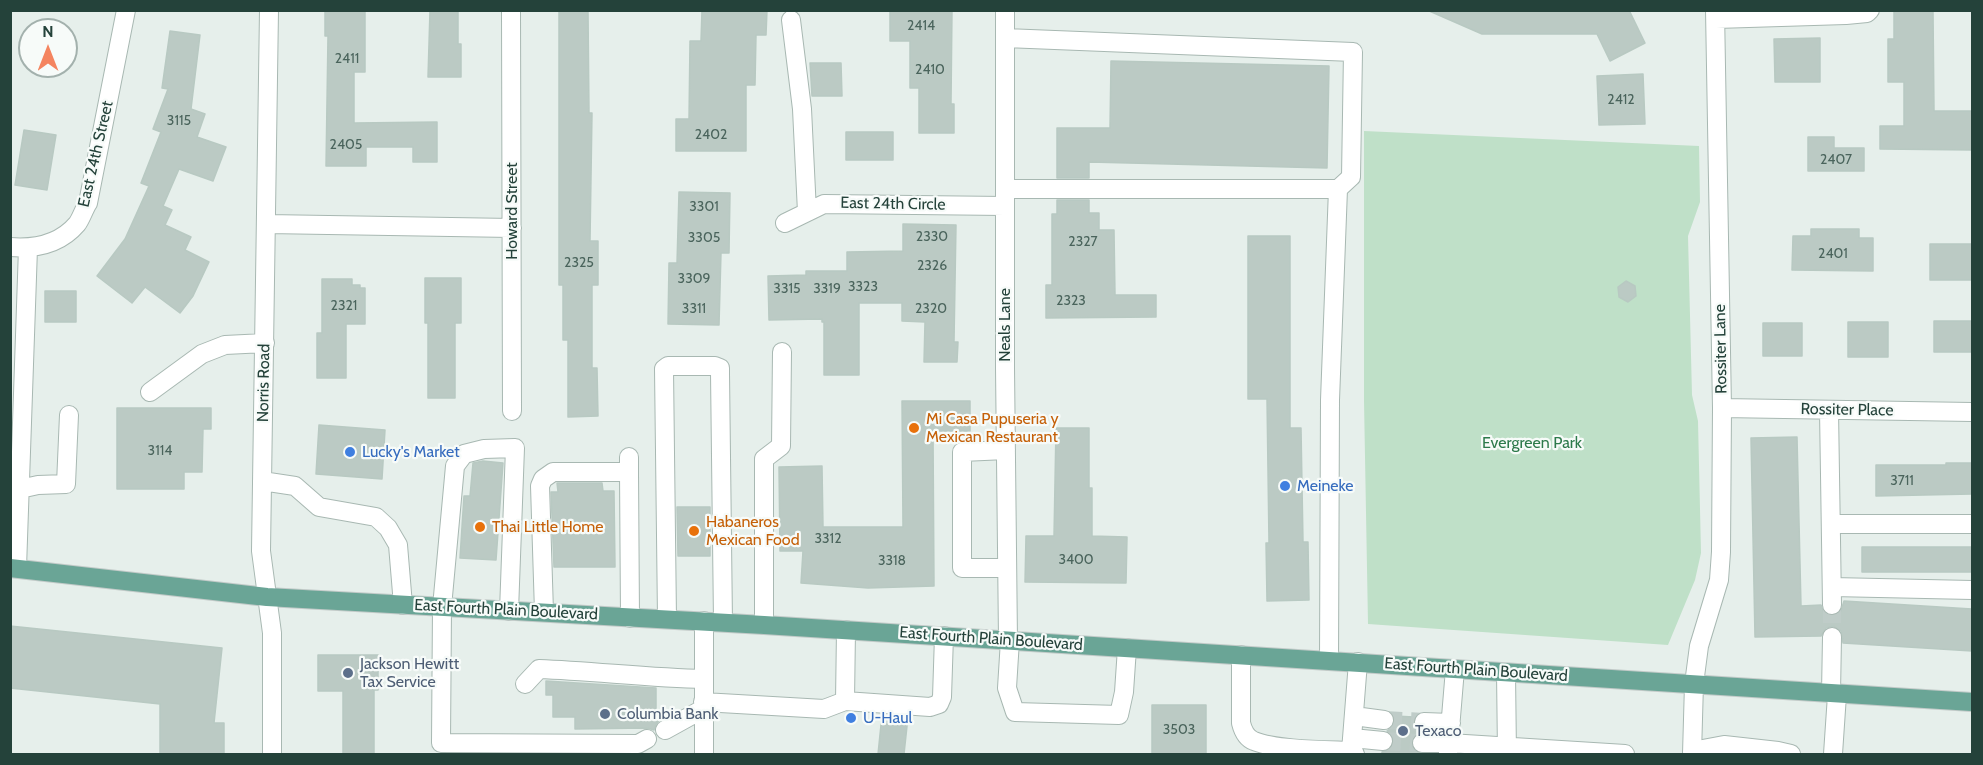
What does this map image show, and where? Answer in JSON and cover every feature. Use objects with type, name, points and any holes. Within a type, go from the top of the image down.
[{"type":"main road","name":"East Fourth Plain Boulevard","points":[[14,568],[267,597],[723,622],[1972,702]]},
{"type":"street","name":"East 24th Street","points":[[19,248],[56,241],[77,224],[88,203],[126,10]]},
{"type":"street","name":"Norris Road","points":[[269,10],[261,551],[272,633],[272,754]]},
{"type":"street","name":"Howard Street","points":[[511,10],[512,411]]},
{"type":"street","name":"Neals Lane","points":[[1005,10],[1009,640],[1007,688],[1015,712],[1119,715],[1124,692],[1127,648]]},
{"type":"street","points":[[1715,15],[1846,15],[1867,13],[1870,10]]},
{"type":"street","name":"Rossiter Lane","points":[[1692,753],[1694,684],[1699,646],[1719,580],[1721,552],[1722,408],[1715,15]]},
{"type":"street","points":[[790,20],[802,109],[807,212]]},
{"type":"street","points":[[1005,38],[1353,52],[1351,177],[1338,189],[1330,400],[1329,661]]},
{"type":"street","name":"East 24th Circle","points":[[784,223],[824,204],[1338,189]]},
{"type":"street","points":[[267,224],[512,228]]},
{"type":"street","points":[[14,568],[20,489],[19,248]]},
{"type":"street","points":[[150,392],[202,354],[225,345],[265,343]]},
{"type":"street","points":[[764,625],[764,459],[781,446],[782,352]]},
{"type":"street","points":[[667,620],[664,369],[668,366],[715,366],[720,368],[723,622]]},
{"type":"street","name":"Rossiter Place","points":[[1722,408],[1972,412]]},
{"type":"street","points":[[1829,410],[1832,605]]},
{"type":"street","points":[[20,489],[39,485],[66,484],[69,415]]},
{"type":"street","points":[[509,610],[515,448],[484,448],[464,454],[454,466],[442,607],[441,743],[638,744],[647,739]]},
{"type":"street","points":[[1006,450],[962,452],[962,568],[1007,568]]},
{"type":"street","points":[[544,612],[540,486],[543,479],[553,472],[629,465],[630,618]]},
{"type":"street","points":[[262,481],[295,486],[318,507],[376,518],[388,528],[398,545],[403,605]]},
{"type":"street","points":[[1831,524],[1972,524]]},
{"type":"street","points":[[1832,587],[1972,590]]},
{"type":"street","points":[[704,621],[704,754]]},
{"type":"street","points":[[845,701],[846,630]]},
{"type":"street","points":[[665,730],[703,705],[824,710],[845,701],[930,707],[939,704],[942,697],[944,636]]},
{"type":"street","points":[[1832,637],[1833,754]]},
{"type":"street","points":[[1241,655],[1241,723],[1243,733],[1252,741],[1320,752],[1383,741]]},
{"type":"street","points":[[1353,748],[1358,662]]},
{"type":"street","points":[[525,684],[539,669],[704,680]]},
{"type":"street","points":[[1448,749],[1455,669]]},
{"type":"street","points":[[1506,673],[1507,751]]},
{"type":"street","points":[[1354,716],[1384,720]]},
{"type":"street","points":[[1424,722],[1450,723]]},
{"type":"street","points":[[1422,743],[1448,749],[1625,754]]},
{"type":"street","points":[[1692,753],[1724,745],[1791,754]]},
{"type":"green space","name":"Evergreen Park","points":[[1364,131],[1699,146],[1700,202],[1688,236],[1692,395],[1698,421],[1701,553],[1695,580],[1668,645],[1368,624],[1364,401]]},
{"type":"building","points":[[325,10],[365,10],[365,72],[354,72],[354,123],[437,122],[437,162],[413,162],[413,147],[366,147],[366,166],[326,166],[328,36],[325,36]]},
{"type":"building","points":[[430,10],[458,10],[461,77],[428,77]]},
{"type":"building","points":[[559,10],[588,10],[589,113],[592,113],[590,241],[598,241],[598,285],[592,285],[592,368],[597,368],[598,416],[568,417],[568,340],[563,340],[563,285],[559,285]]},
{"type":"building","points":[[702,10],[767,10],[766,35],[756,35],[755,85],[746,85],[746,151],[676,151],[676,119],[689,119],[690,41],[701,41]]},
{"type":"building","points":[[890,10],[952,10],[951,104],[954,104],[954,133],[919,133],[919,88],[910,88],[910,41],[890,41]]},
{"type":"building","points":[[1427,10],[1629,10],[1645,43],[1610,61],[1597,34],[1482,34]]},
{"type":"building","points":[[1894,10],[1933,10],[1934,111],[1972,111],[1972,150],[1880,149],[1880,126],[1904,126],[1904,82],[1888,82],[1888,39],[1894,39]]},
{"type":"building","points":[[170,31],[200,35],[191,109],[205,114],[197,137],[226,147],[213,181],[179,169],[163,206],[172,210],[165,225],[191,237],[185,250],[209,262],[193,296],[180,313],[145,287],[132,303],[97,276],[125,239],[149,186],[141,183],[161,132],[153,129],[168,89],[162,88]]},
{"type":"building","points":[[1820,38],[1820,82],[1775,82],[1774,39]]},
{"type":"building","points":[[1111,61],[1329,66],[1327,168],[1089,162],[1089,178],[1057,178],[1057,128],[1110,128]]},
{"type":"building","points":[[810,63],[841,63],[842,96],[812,96]]},
{"type":"building","points":[[1643,74],[1645,124],[1599,125],[1597,76]]},
{"type":"building","points":[[24,130],[56,135],[47,190],[15,185]]},
{"type":"building","points":[[846,132],[893,132],[893,160],[846,160]]},
{"type":"building","points":[[1808,137],[1834,137],[1834,148],[1864,148],[1864,171],[1808,171]]},
{"type":"building","points":[[679,192],[730,193],[729,253],[721,253],[719,325],[668,324],[669,263],[677,263]]},
{"type":"building","points":[[1057,200],[1089,200],[1089,213],[1099,213],[1099,230],[1114,230],[1115,295],[1156,295],[1156,317],[1046,318],[1046,285],[1052,285],[1052,214],[1057,214]]},
{"type":"building","points":[[903,224],[956,225],[954,342],[958,342],[957,362],[924,362],[925,322],[902,321],[902,303],[859,303],[859,375],[824,375],[824,322],[822,319],[769,320],[768,276],[806,275],[806,271],[847,271],[847,252],[903,251]]},
{"type":"building","points":[[1811,229],[1859,229],[1859,238],[1873,238],[1873,271],[1792,270],[1793,236],[1811,236]]},
{"type":"building","points":[[1248,236],[1290,236],[1290,428],[1301,428],[1303,542],[1308,542],[1309,600],[1267,601],[1266,543],[1269,543],[1267,399],[1248,399]]},
{"type":"building","points":[[1930,244],[1972,244],[1972,280],[1930,280]]},
{"type":"building","points":[[425,278],[461,278],[461,323],[455,323],[455,398],[428,398],[428,323],[425,323]]},
{"type":"building","points":[[322,279],[352,279],[352,285],[365,288],[365,324],[346,324],[346,378],[317,378],[317,333],[322,333]]},
{"type":"building","points":[[1626,281],[1635,286],[1636,296],[1628,302],[1619,297],[1618,287]]},
{"type":"building","points":[[45,291],[76,291],[76,322],[45,322]]},
{"type":"building","points":[[1934,321],[1972,321],[1972,352],[1934,352]]},
{"type":"building","points":[[1848,322],[1888,322],[1888,357],[1848,357]]},
{"type":"building","points":[[1763,323],[1802,323],[1802,356],[1763,356]]},
{"type":"building","points":[[902,401],[970,401],[970,431],[933,431],[934,586],[868,588],[801,583],[803,551],[780,551],[779,467],[822,466],[823,527],[903,527]]},
{"type":"building","points":[[117,408],[211,408],[211,429],[203,429],[202,472],[184,472],[184,489],[117,489]]},
{"type":"building","name":"Lucky's Market","points":[[319,425],[385,430],[382,479],[316,474]]},
{"type":"building","points":[[1056,428],[1089,428],[1092,536],[1127,537],[1126,583],[1025,582],[1026,536],[1054,536]]},
{"type":"building","points":[[1797,437],[1801,606],[1821,605],[1823,611],[1832,616],[1841,611],[1844,601],[1972,609],[1972,651],[1843,643],[1841,631],[1833,626],[1826,628],[1821,636],[1755,637],[1751,438]]},
{"type":"building","name":"Thai Little Home","points":[[483,461],[503,463],[496,560],[460,558],[464,496],[470,496],[473,463]]},
{"type":"building","points":[[1946,463],[1972,463],[1972,494],[1876,496],[1876,465],[1946,465]]},
{"type":"building","points":[[557,483],[602,483],[603,491],[614,491],[615,567],[554,567],[551,492],[558,492]]},
{"type":"building","name":"Habaneros Mexican Food","points":[[677,507],[710,507],[710,556],[678,556]]},
{"type":"building","points":[[1862,547],[1972,547],[1972,572],[1862,572]]},
{"type":"building","points":[[10,626],[222,648],[214,723],[224,723],[224,754],[160,754],[160,704],[10,688]]},
{"type":"building","points":[[318,655],[378,655],[378,690],[374,690],[374,754],[343,754],[343,691],[318,691]]},
{"type":"building","name":"Columbia Bank","points":[[546,681],[656,688],[656,711],[660,720],[654,730],[647,728],[575,729],[575,717],[553,717],[553,695],[546,695]]},
{"type":"building","points":[[1152,705],[1206,705],[1206,754],[1152,754]]},
{"type":"building","points":[[882,715],[908,717],[904,754],[878,754]]},
{"type":"building","points":[[1394,716],[1414,717],[1414,727],[1420,732],[1413,737],[1411,744],[1413,749],[1422,754],[1382,754],[1392,748],[1394,743],[1393,736],[1387,731],[1393,726]]},
{"type":"tunnel","points":[[1832,605],[1832,637]]},
{"type":"tunnel","points":[[1384,720],[1424,722]]},
{"type":"tunnel","points":[[1383,741],[1422,743]]},
{"type":"place","name":"Mi Casa Pupuseria y Mexican Restaurant","points":[[914,428]]},
{"type":"place","name":"Lucky's Market","points":[[350,452]]},
{"type":"place","name":"Meineke","points":[[1285,486]]},
{"type":"place","name":"Thai Little Home","points":[[480,527]]},
{"type":"place","name":"Habaneros Mexican Food","points":[[694,531]]},
{"type":"place","name":"Jackson Hewitt Tax Service","points":[[348,673]]},
{"type":"place","name":"Columbia Bank","points":[[605,714]]},
{"type":"place","name":"U-Haul","points":[[851,718]]},
{"type":"place","name":"Texaco","points":[[1403,731]]}]
